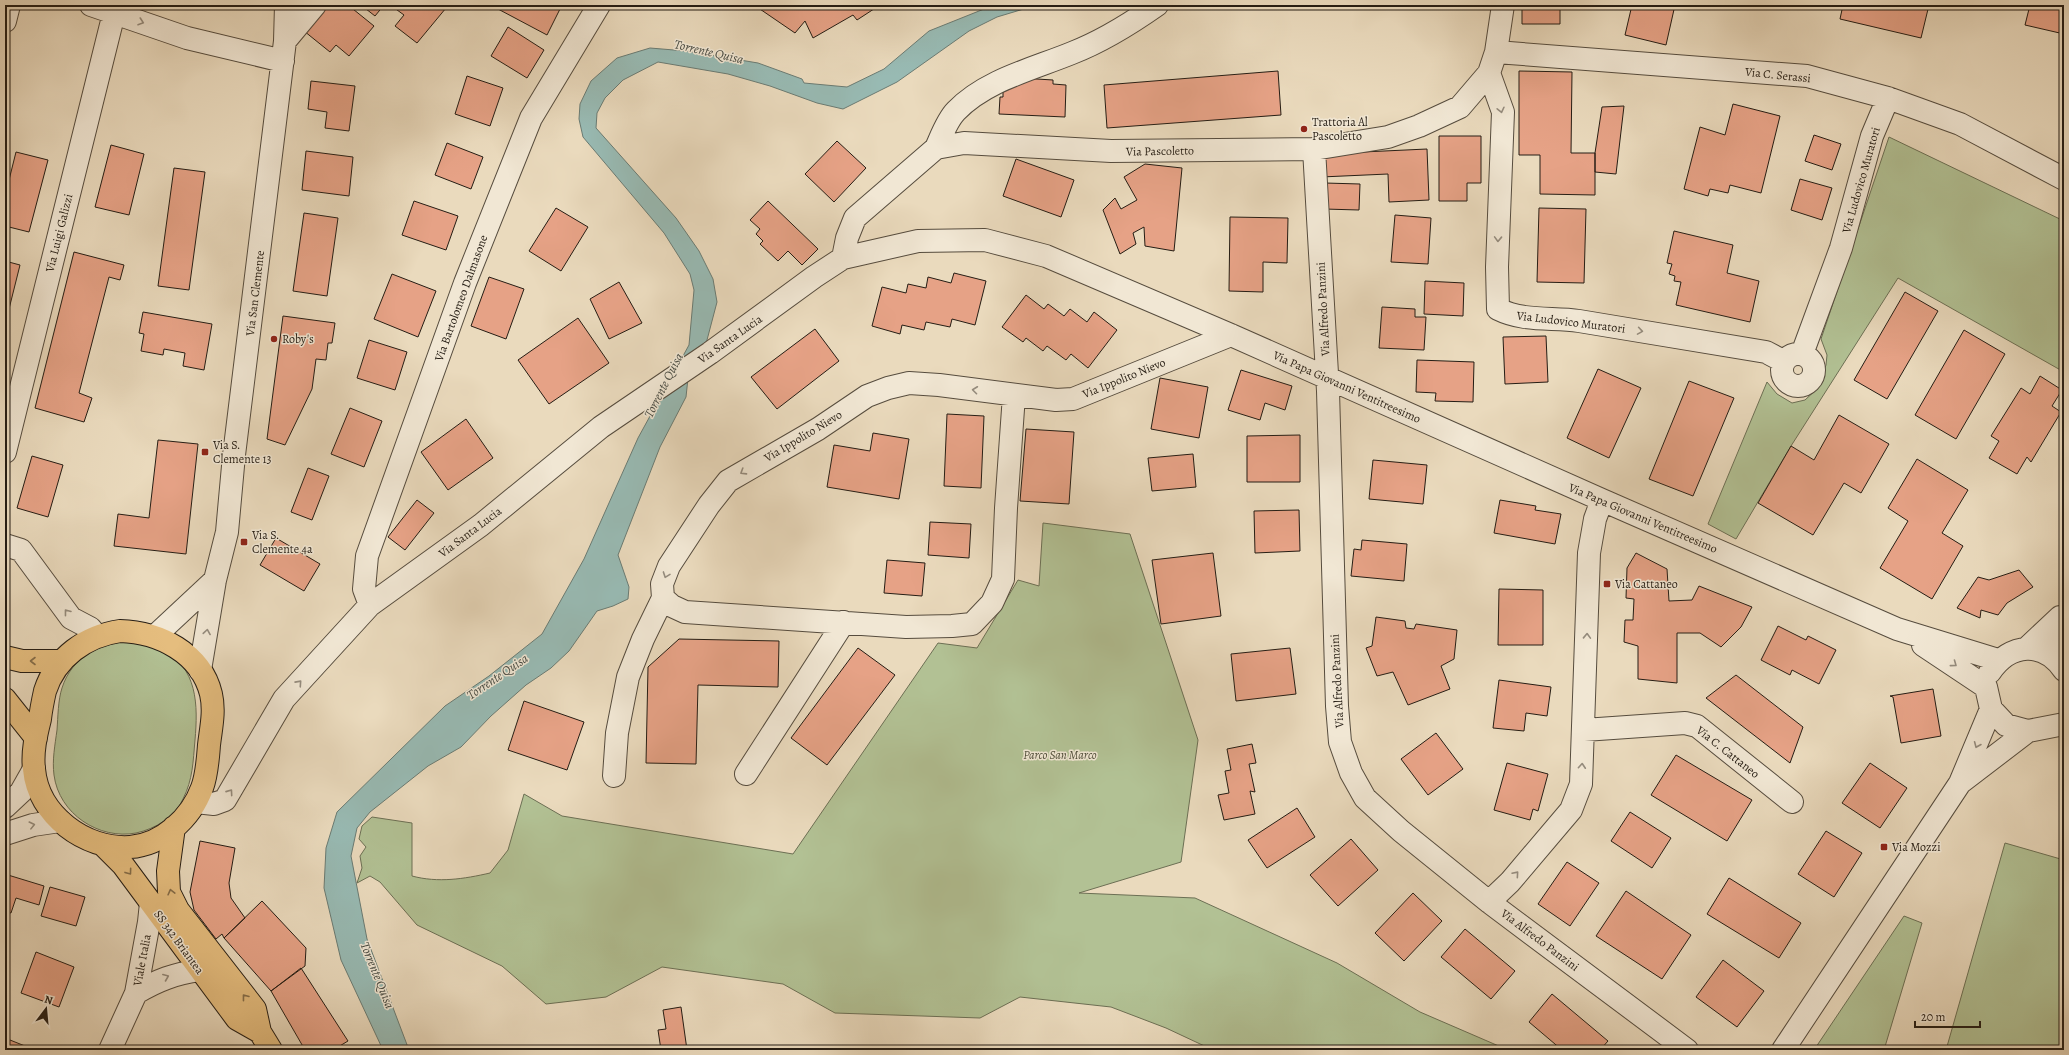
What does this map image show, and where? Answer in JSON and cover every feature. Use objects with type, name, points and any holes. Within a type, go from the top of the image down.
[{"type":"main road","points":[[120,631],[138,632],[155,636],[184,652],[200,670],[211,695],[213,713],[203,786],[196,802],[186,816],[174,828],[161,837],[147,844],[130,847],[103,845],[78,834],[60,821],[43,798],[34,769],[36,738],[45,690],[52,675],[62,661],[74,650],[97,636],[120,631]]},
{"type":"main road","points":[[5,657],[22,661],[62,661]]},
{"type":"main road","points":[[5,699],[36,738]]},
{"type":"main road","name":"SS 342 Briantea","points":[[174,828],[168,872],[169,892],[178,910],[255,1009],[265,1041]]},
{"type":"main road","name":"SS 342 Briantea","points":[[103,845],[123,865],[237,1019],[265,1041]]},
{"type":"street","points":[[5,21],[9,5]]},
{"type":"street","points":[[91,5],[187,38],[284,51],[315,5]]},
{"type":"street","name":"Via San Clemente","points":[[200,670],[215,580],[227,532],[234,455],[284,51],[286,5]]},
{"type":"street","name":"Via Bartolomeo Dalmasone","points":[[370,605],[364,589],[368,556],[465,283],[531,118],[599,5]]},
{"type":"street","points":[[843,258],[847,238],[855,218],[936,148],[954,112],[974,95],[1074,52],[1127,26],[1157,5]]},
{"type":"street","name":"Via Pascoletto","points":[[936,148],[964,143],[1110,151],[1314,149],[1388,137],[1419,126],[1460,107],[1489,73],[1496,52],[1503,5]]},
{"type":"street","name":"Via Luigi Galizzi","points":[[5,452],[114,13]]},
{"type":"street","name":"Via C. Serassi","points":[[1496,52],[1807,76],[1888,98],[1960,124],[2064,179]]},
{"type":"street","name":"Via Ludovico Muratori","points":[[1489,73],[1503,112],[1497,267],[1498,309],[1510,315],[1529,318],[1577,321],[1766,352],[1793,358],[1841,248],[1872,136],[1888,98]]},
{"type":"street","name":"Via Alfredo Panzini","points":[[1314,149],[1327,377],[1333,608],[1340,742],[1351,773],[1365,798],[1401,831],[1489,902],[1687,1050]]},
{"type":"street","name":"Via Papa Giovanni Ventitreesimo","points":[[790,296],[814,277],[843,258],[918,241],[985,240],[1046,256],[1231,335],[1602,500],[1897,628],[1998,660]]},
{"type":"street","name":"Via Santa Lucia","points":[[196,802],[214,804],[225,800],[284,699],[370,605],[481,525],[601,428],[790,296]]},
{"type":"street","name":"Via Ippolito Nievo","points":[[614,776],[618,733],[628,677],[643,639],[663,598],[662,584],[669,566],[709,505],[728,482],[818,429],[867,396],[888,388],[909,383],[939,385],[1056,400],[1073,399],[1231,335]]},
{"type":"street","points":[[663,598],[672,606],[685,612],[906,627],[972,624],[992,603],[1003,579],[1006,508],[1014,395]]},
{"type":"street","points":[[1489,902],[1510,882],[1571,810],[1581,784],[1589,553],[1594,524],[1602,500]]},
{"type":"street","points":[[5,545],[21,550],[71,618],[90,628],[97,636]]},
{"type":"street","points":[[155,636],[215,580]]},
{"type":"street","points":[[2027,648],[2062,613]]},
{"type":"street","points":[[2061,665],[2062,613]]},
{"type":"street","points":[[746,774],[844,622]]},
{"type":"street","name":"Via Papa Giovanni Ventitreesimo","points":[[1897,628],[1943,657],[1986,687]]},
{"type":"street","points":[[2045,728],[2006,725],[1991,709],[1986,687],[1990,673],[1998,660],[2016,650],[2027,648],[2043,651],[2061,665]]},
{"type":"street","points":[[1960,783],[2058,719],[2064,708]]},
{"type":"street","points":[[1783,1050],[1960,783],[1991,709]]},
{"type":"street","name":"Via C. Cattaneo","points":[[1584,730],[1685,723],[1697,726],[1792,802]]},
{"type":"street","points":[[5,807],[21,792],[34,769]]},
{"type":"street","points":[[5,834],[33,825],[60,821]]},
{"type":"street","name":"Viale Italia","points":[[110,1050],[136,993],[151,903]]},
{"type":"street","name":"Viale Italia","points":[[136,993],[155,982],[176,974],[200,970]]},
{"type":"green space","points":[[1889,137],[2064,221],[2064,372],[1898,278],[1791,446],[1736,539],[1708,524],[1767,382],[1777,394],[1792,403],[1805,400],[1818,388],[1826,365],[1827,355],[1821,339]]},
{"type":"green space","name":"Parco San Marco","points":[[1043,523],[1130,534],[1198,740],[1181,862],[1079,893],[1195,898],[1337,963],[1420,1012],[1508,1050],[1213,1050],[1166,1028],[1111,1007],[1020,997],[980,1018],[835,1013],[783,984],[662,967],[606,997],[546,1004],[502,966],[417,925],[380,882],[370,876],[357,883],[362,868],[360,856],[366,847],[359,839],[362,826],[372,817],[412,823],[412,876],[441,880],[490,873],[508,850],[524,794],[562,816],[793,854],[938,643],[977,648],[1018,580],[1039,586]]},
{"type":"green space","points":[[133,641],[162,650],[174,657],[183,666],[193,689],[196,727],[191,777],[183,799],[175,811],[170,817],[150,829],[136,833],[122,834],[95,828],[72,812],[64,802],[57,789],[53,769],[59,703],[62,688],[73,667],[81,659],[100,648],[110,644]]},
{"type":"green space","points":[[2005,843],[2064,860],[2064,1050],[1946,1050]]},
{"type":"green space","points":[[1904,916],[1922,923],[1884,1050],[1814,1050]]},
{"type":"water","name":"Torrente Quisa","points":[[994,5],[1037,5],[997,17],[969,31],[897,82],[843,109],[817,103],[770,86],[728,74],[658,62],[623,80],[605,98],[597,113],[596,128],[676,218],[699,251],[713,279],[717,302],[707,340],[688,378],[686,397],[660,447],[618,555],[629,587],[628,599],[597,611],[569,651],[551,668],[526,685],[491,716],[461,747],[428,766],[370,812],[357,828],[351,856],[367,939],[409,1050],[383,1050],[341,960],[324,888],[326,848],[337,812],[445,706],[489,676],[542,634],[584,559],[638,438],[689,345],[694,290],[690,274],[664,233],[583,137],[579,119],[580,104],[591,81],[617,58],[650,48],[686,51],[758,63],[802,79],[804,83],[847,87],[884,69],[929,31]]},
{"type":"building","points":[[326,5],[348,5],[374,26],[349,56],[336,45],[330,52],[304,31]]},
{"type":"building","points":[[361,5],[384,5],[375,16]]},
{"type":"building","points":[[395,5],[443,5],[446,8],[417,43],[395,26],[404,15],[393,7]]},
{"type":"building","points":[[500,5],[562,5],[547,35],[498,9]]},
{"type":"building","points":[[754,5],[880,5],[857,20],[853,15],[813,38],[805,21],[795,33]]},
{"type":"building","points":[[1522,5],[1560,5],[1560,24],[1522,24]]},
{"type":"building","points":[[1632,5],[1675,5],[1666,45],[1625,35]]},
{"type":"building","points":[[1843,5],[1929,5],[1921,38],[1840,19]]},
{"type":"building","points":[[2030,5],[2064,5],[2064,34],[2025,25]]},
{"type":"building","points":[[508,27],[544,50],[527,78],[491,56]]},
{"type":"building","points":[[1278,71],[1281,115],[1107,128],[1104,85]]},
{"type":"building","points":[[1519,71],[1572,72],[1571,153],[1595,153],[1595,195],[1540,194],[1540,155],[1519,155]]},
{"type":"building","points":[[467,76],[503,88],[490,126],[455,114]]},
{"type":"building","points":[[1021,78],[1053,80],[1053,84],[1066,85],[1065,117],[999,114],[1000,97],[1003,97],[1003,83]]},
{"type":"building","points":[[311,81],[355,86],[349,131],[325,128],[327,112],[308,109]]},
{"type":"building","points":[[1733,104],[1780,116],[1761,193],[1730,185],[1728,193],[1710,189],[1708,196],[1684,189],[1700,127],[1725,135]]},
{"type":"building","points":[[1624,106],[1616,174],[1595,172],[1595,153],[1602,107]]},
{"type":"building","points":[[1814,135],[1841,144],[1832,170],[1805,161]]},
{"type":"building","points":[[1439,136],[1481,136],[1481,183],[1467,183],[1467,201],[1439,201]]},
{"type":"building","points":[[837,141],[866,168],[834,202],[805,174]]},
{"type":"building","points":[[447,143],[483,157],[471,189],[435,175]]},
{"type":"building","points":[[111,145],[144,154],[129,215],[95,207]]},
{"type":"building","points":[[1427,149],[1429,200],[1389,202],[1388,174],[1321,177],[1320,154]]},
{"type":"building","points":[[306,151],[353,157],[349,196],[302,190]]},
{"type":"building","points":[[16,152],[48,160],[29,232],[5,226],[5,196]]},
{"type":"building","points":[[1016,159],[1074,180],[1061,217],[1003,196]]},
{"type":"building","points":[[1145,164],[1182,168],[1174,251],[1145,246],[1144,227],[1133,233],[1136,244],[1120,254],[1103,210],[1115,198],[1121,209],[1137,200],[1124,177]]},
{"type":"building","points":[[174,168],[205,172],[189,290],[158,286]]},
{"type":"building","points":[[1800,179],[1832,188],[1822,220],[1791,210]]},
{"type":"building","points":[[1325,183],[1360,184],[1359,210],[1324,209]]},
{"type":"building","points":[[414,201],[458,216],[446,250],[402,235]]},
{"type":"building","points":[[768,201],[818,249],[802,265],[788,251],[778,261],[760,244],[763,241],[756,234],[760,229],[750,220]]},
{"type":"building","points":[[556,208],[588,227],[561,271],[529,251]]},
{"type":"building","points":[[1539,208],[1586,209],[1584,283],[1537,282]]},
{"type":"building","points":[[304,213],[338,218],[327,296],[293,291]]},
{"type":"building","points":[[1395,215],[1431,218],[1428,264],[1391,262]]},
{"type":"building","points":[[1230,217],[1288,218],[1287,263],[1263,262],[1263,292],[1229,291]]},
{"type":"building","points":[[1674,231],[1733,245],[1727,273],[1759,281],[1750,322],[1676,305],[1681,282],[1674,281],[1675,276],[1669,274],[1672,264],[1667,263]]},
{"type":"building","points":[[74,252],[124,265],[120,280],[109,277],[79,393],[92,398],[84,422],[35,408]]},
{"type":"building","points":[[5,261],[20,265],[5,325]]},
{"type":"building","points":[[954,273],[986,281],[975,325],[952,319],[950,327],[926,322],[924,330],[902,325],[900,334],[872,326],[882,287],[906,293],[908,284],[926,288],[928,277],[951,283]]},
{"type":"building","points":[[392,274],[436,291],[418,337],[374,319]]},
{"type":"building","points":[[489,277],[524,289],[506,339],[471,326]]},
{"type":"building","points":[[1425,281],[1464,283],[1463,316],[1424,314]]},
{"type":"building","points":[[619,282],[642,323],[609,339],[590,299]]},
{"type":"building","points":[[1905,292],[1938,311],[1887,399],[1854,380]]},
{"type":"building","points":[[1026,295],[1044,309],[1048,304],[1064,316],[1070,309],[1087,322],[1094,312],[1117,330],[1088,368],[1071,354],[1066,360],[1047,346],[1043,351],[1026,338],[1023,342],[1002,327]]},
{"type":"building","points":[[1382,307],[1415,309],[1415,317],[1426,317],[1424,350],[1379,348]]},
{"type":"building","points":[[143,312],[212,324],[204,370],[183,366],[185,353],[164,349],[163,355],[141,351],[144,334],[139,333]]},
{"type":"building","points":[[283,316],[335,323],[332,343],[328,343],[326,360],[316,359],[312,389],[285,445],[267,439]]},
{"type":"building","points":[[578,318],[609,363],[549,404],[518,360]]},
{"type":"building","points":[[815,329],[839,361],[777,409],[751,377]]},
{"type":"building","points":[[1964,330],[2005,354],[1956,439],[1915,415]]},
{"type":"building","points":[[1546,336],[1548,382],[1505,384],[1503,337]]},
{"type":"building","points":[[369,340],[407,352],[395,390],[357,378]]},
{"type":"building","points":[[1417,360],[1474,362],[1473,402],[1435,401],[1436,393],[1416,392]]},
{"type":"building","points":[[1598,369],[1641,388],[1609,458],[1567,438]]},
{"type":"building","points":[[1241,370],[1292,386],[1285,410],[1265,403],[1260,420],[1228,410]]},
{"type":"building","points":[[2040,376],[2062,390],[2052,406],[2061,412],[2031,462],[2027,457],[2017,474],[1989,458],[1999,441],[1991,436],[2021,388],[2030,394]]},
{"type":"building","points":[[1160,378],[1208,387],[1199,438],[1151,429]]},
{"type":"building","points":[[1689,381],[1734,398],[1693,496],[1649,479]]},
{"type":"building","points":[[350,408],[382,421],[364,467],[331,454]]},
{"type":"building","points":[[947,414],[984,416],[981,488],[944,486]]},
{"type":"building","points":[[1839,415],[1889,444],[1861,493],[1844,483],[1813,535],[1758,503],[1791,446],[1814,460]]},
{"type":"building","points":[[466,419],[493,458],[448,490],[421,452]]},
{"type":"building","points":[[1026,429],[1074,432],[1069,504],[1020,501]]},
{"type":"building","points":[[873,433],[909,439],[899,499],[827,487],[834,445],[870,451]]},
{"type":"building","points":[[1300,435],[1300,482],[1247,482],[1247,436]]},
{"type":"building","points":[[158,440],[198,444],[186,554],[114,546],[118,514],[149,518]]},
{"type":"building","points":[[1193,454],[1196,487],[1152,491],[1148,458]]},
{"type":"building","points":[[32,456],[63,465],[48,517],[17,508]]},
{"type":"building","points":[[1917,459],[1968,490],[1942,533],[1963,546],[1932,599],[1880,568],[1908,521],[1888,508]]},
{"type":"building","points":[[1373,460],[1427,465],[1423,504],[1369,499]]},
{"type":"building","points":[[308,468],[329,476],[312,520],[291,512]]},
{"type":"building","points":[[417,500],[434,513],[405,550],[388,537]]},
{"type":"building","points":[[1500,500],[1536,506],[1535,510],[1561,514],[1555,544],[1494,533]]},
{"type":"building","points":[[1299,510],[1300,551],[1255,553],[1254,511]]},
{"type":"building","points":[[930,522],[971,524],[969,558],[928,555]]},
{"type":"building","points":[[276,538],[320,564],[304,591],[260,565]]},
{"type":"building","points":[[1362,540],[1407,544],[1404,581],[1351,576],[1354,549],[1361,550]]},
{"type":"building","points":[[1213,553],[1221,616],[1161,624],[1152,560]]},
{"type":"building","points":[[1636,553],[1667,569],[1669,601],[1692,600],[1699,586],[1752,607],[1741,627],[1721,647],[1700,633],[1677,633],[1677,683],[1638,679],[1638,646],[1624,642],[1625,620],[1633,620],[1634,599],[1626,598],[1627,568]]},
{"type":"building","points":[[887,560],[925,563],[922,596],[884,593]]},
{"type":"building","points":[[2019,570],[2033,587],[2007,603],[1998,615],[1981,610],[1980,618],[1957,608],[1978,577],[1989,580]]},
{"type":"building","points":[[1499,589],[1543,590],[1543,645],[1498,645]]},
{"type":"building","points":[[1376,617],[1405,621],[1406,628],[1414,629],[1416,624],[1457,630],[1454,659],[1441,666],[1450,689],[1408,705],[1393,672],[1377,676],[1366,648],[1372,646]]},
{"type":"building","points":[[1778,626],[1806,640],[1808,636],[1836,650],[1819,684],[1792,670],[1790,675],[1761,660]]},
{"type":"building","points":[[679,639],[779,641],[778,687],[698,685],[696,764],[646,763],[648,667]]},
{"type":"building","points":[[858,648],[895,675],[827,765],[791,738]]},
{"type":"building","points":[[1290,648],[1296,694],[1236,701],[1231,654]]},
{"type":"building","points":[[1736,675],[1803,727],[1790,763],[1706,698]]},
{"type":"building","points":[[1499,680],[1551,687],[1547,716],[1526,713],[1524,731],[1493,728]]},
{"type":"building","points":[[1933,689],[1941,736],[1901,743],[1893,697],[1890,696]]},
{"type":"building","points":[[524,701],[584,722],[567,770],[508,750]]},
{"type":"building","points":[[1436,733],[1463,769],[1428,795],[1401,759]]},
{"type":"building","points":[[1252,744],[1256,763],[1249,764],[1255,792],[1250,791],[1255,814],[1224,820],[1218,795],[1229,793],[1225,771],[1231,770],[1227,749]]},
{"type":"building","points":[[1676,755],[1752,800],[1727,841],[1651,795]]},
{"type":"building","points":[[1507,763],[1548,774],[1538,811],[1533,809],[1530,820],[1494,810]]},
{"type":"building","points":[[1870,763],[1907,788],[1880,828],[1842,803]]},
{"type":"building","points":[[1297,808],[1315,837],[1267,868],[1248,840]]},
{"type":"building","points":[[1630,812],[1671,838],[1652,868],[1611,841]]},
{"type":"building","points":[[1826,831],[1862,853],[1834,897],[1798,874]]},
{"type":"building","points":[[1351,839],[1378,870],[1338,906],[1310,875]]},
{"type":"building","points":[[200,841],[235,848],[229,883],[231,898],[245,918],[224,938],[222,934],[216,939],[194,910],[190,892]]},
{"type":"building","points":[[1567,862],[1599,883],[1570,926],[1538,904]]},
{"type":"building","points":[[8,875],[44,886],[39,905],[16,898],[11,913],[5,912],[5,885]]},
{"type":"building","points":[[1729,878],[1801,923],[1779,958],[1707,914]]},
{"type":"building","points":[[50,887],[85,897],[76,926],[41,916]]},
{"type":"building","points":[[1626,891],[1691,935],[1662,979],[1596,936]]},
{"type":"building","points":[[1413,893],[1442,921],[1404,961],[1375,933]]},
{"type":"building","points":[[262,901],[306,948],[305,966],[271,991],[224,938]]},
{"type":"building","points":[[1465,929],[1515,971],[1491,999],[1441,957]]},
{"type":"building","points":[[36,952],[74,967],[59,1007],[21,993]]},
{"type":"building","points":[[1723,960],[1764,991],[1737,1027],[1696,997]]},
{"type":"building","points":[[301,968],[348,1041],[333,1050],[305,1050],[271,991]]},
{"type":"building","points":[[1552,994],[1608,1041],[1600,1050],[1562,1050],[1529,1022]]},
{"type":"building","points":[[681,1007],[687,1050],[661,1050],[658,1030],[666,1029],[663,1010]]},
{"type":"building","points":[[5,1038],[35,1050],[5,1050]]},
{"type":"building","points":[[781,1047],[806,1050],[780,1050]]},
{"type":"place","name":"Trattoria Al Pascoletto","points":[[1304,129]]},
{"type":"place","name":"Roby's","points":[[274,339]]},
{"type":"place","name":"Via S. Clemente 13","points":[[205,452]]},
{"type":"place","name":"Via S. Clemente 4a","points":[[244,542]]},
{"type":"place","name":"Via Cattaneo","points":[[1607,584]]},
{"type":"place","name":"Via Mozzi","points":[[1884,847]]}]
